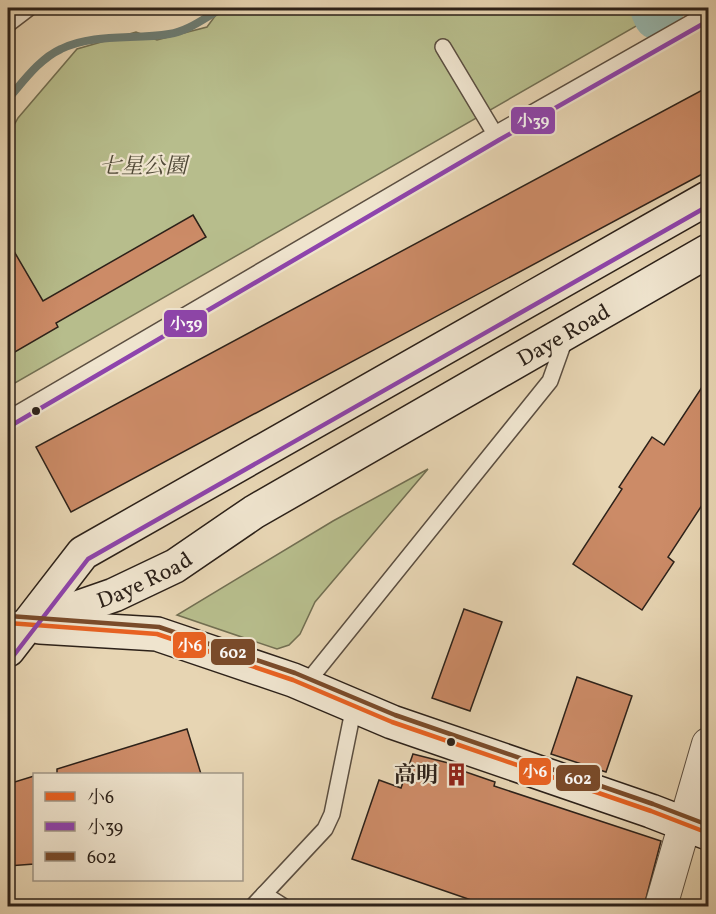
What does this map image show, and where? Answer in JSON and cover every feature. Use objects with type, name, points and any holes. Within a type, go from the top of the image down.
[{"type":"main road","name":"Daye Road","points":[[13,633],[83,553],[708,198]]},
{"type":"main road","name":"Daye Road","points":[[13,633],[114,595],[175,566],[254,512],[708,251]]},
{"type":"main road","points":[[13,633],[157,634],[305,685],[392,722],[697,828]]},
{"type":"street","points":[[661,906],[697,828],[708,744]]},
{"type":"lane","points":[[8,24],[29,8]]},
{"type":"lane","points":[[8,419],[495,134],[708,13]]},
{"type":"lane","points":[[443,47],[495,134]]},
{"type":"lane","points":[[305,685],[550,381],[567,331]]},
{"type":"lane","points":[[253,906],[325,830],[332,814],[354,706]]},
{"type":"lane","points":[[264,894],[283,906]]},
{"type":"green space","name":"七星公園","points":[[221,8],[648,8],[652,17],[8,387],[8,136],[18,118],[77,49],[136,32],[157,40],[207,27]]},
{"type":"green space","points":[[428,469],[315,602],[300,634],[289,645],[277,649],[177,615],[333,521]]},
{"type":"building","points":[[708,87],[708,171],[71,512],[36,447]]},
{"type":"building","points":[[193,215],[206,237],[56,323],[58,327],[8,356],[8,241],[43,301]]},
{"type":"building","points":[[708,378],[708,496],[668,557],[674,562],[642,610],[573,564],[622,489],[619,487],[652,437],[664,445]]},
{"type":"building","points":[[464,609],[502,622],[470,711],[432,698]]},
{"type":"building","points":[[577,677],[632,696],[606,772],[551,754]]},
{"type":"building","points":[[187,729],[201,773],[57,773],[57,769]]},
{"type":"building","points":[[413,754],[464,767],[463,771],[495,782],[494,786],[661,841],[644,906],[476,906],[477,902],[352,859],[379,780],[401,788]]},
{"type":"building","points":[[33,776],[33,864],[8,866],[8,784]]},
{"type":"waterway","points":[[8,99],[39,65],[61,49],[87,41],[156,36],[176,32],[195,24],[219,8]]},
{"type":"waterway","points":[[655,8],[658,15]]},
{"type":"transit line","name":"小39","points":[[12,425],[499,140],[708,21]]},
{"type":"transit line","name":"小39","points":[[14,655],[88,559],[708,206]]},
{"type":"transit line","name":"602","points":[[9,616],[159,627],[295,673],[395,715],[708,825]]},
{"type":"transit line","name":"小6","points":[[8,623],[157,634],[293,680],[392,722],[651,811],[708,833]]},
{"type":"place","name":"高明","points":[[456,774]]}]
